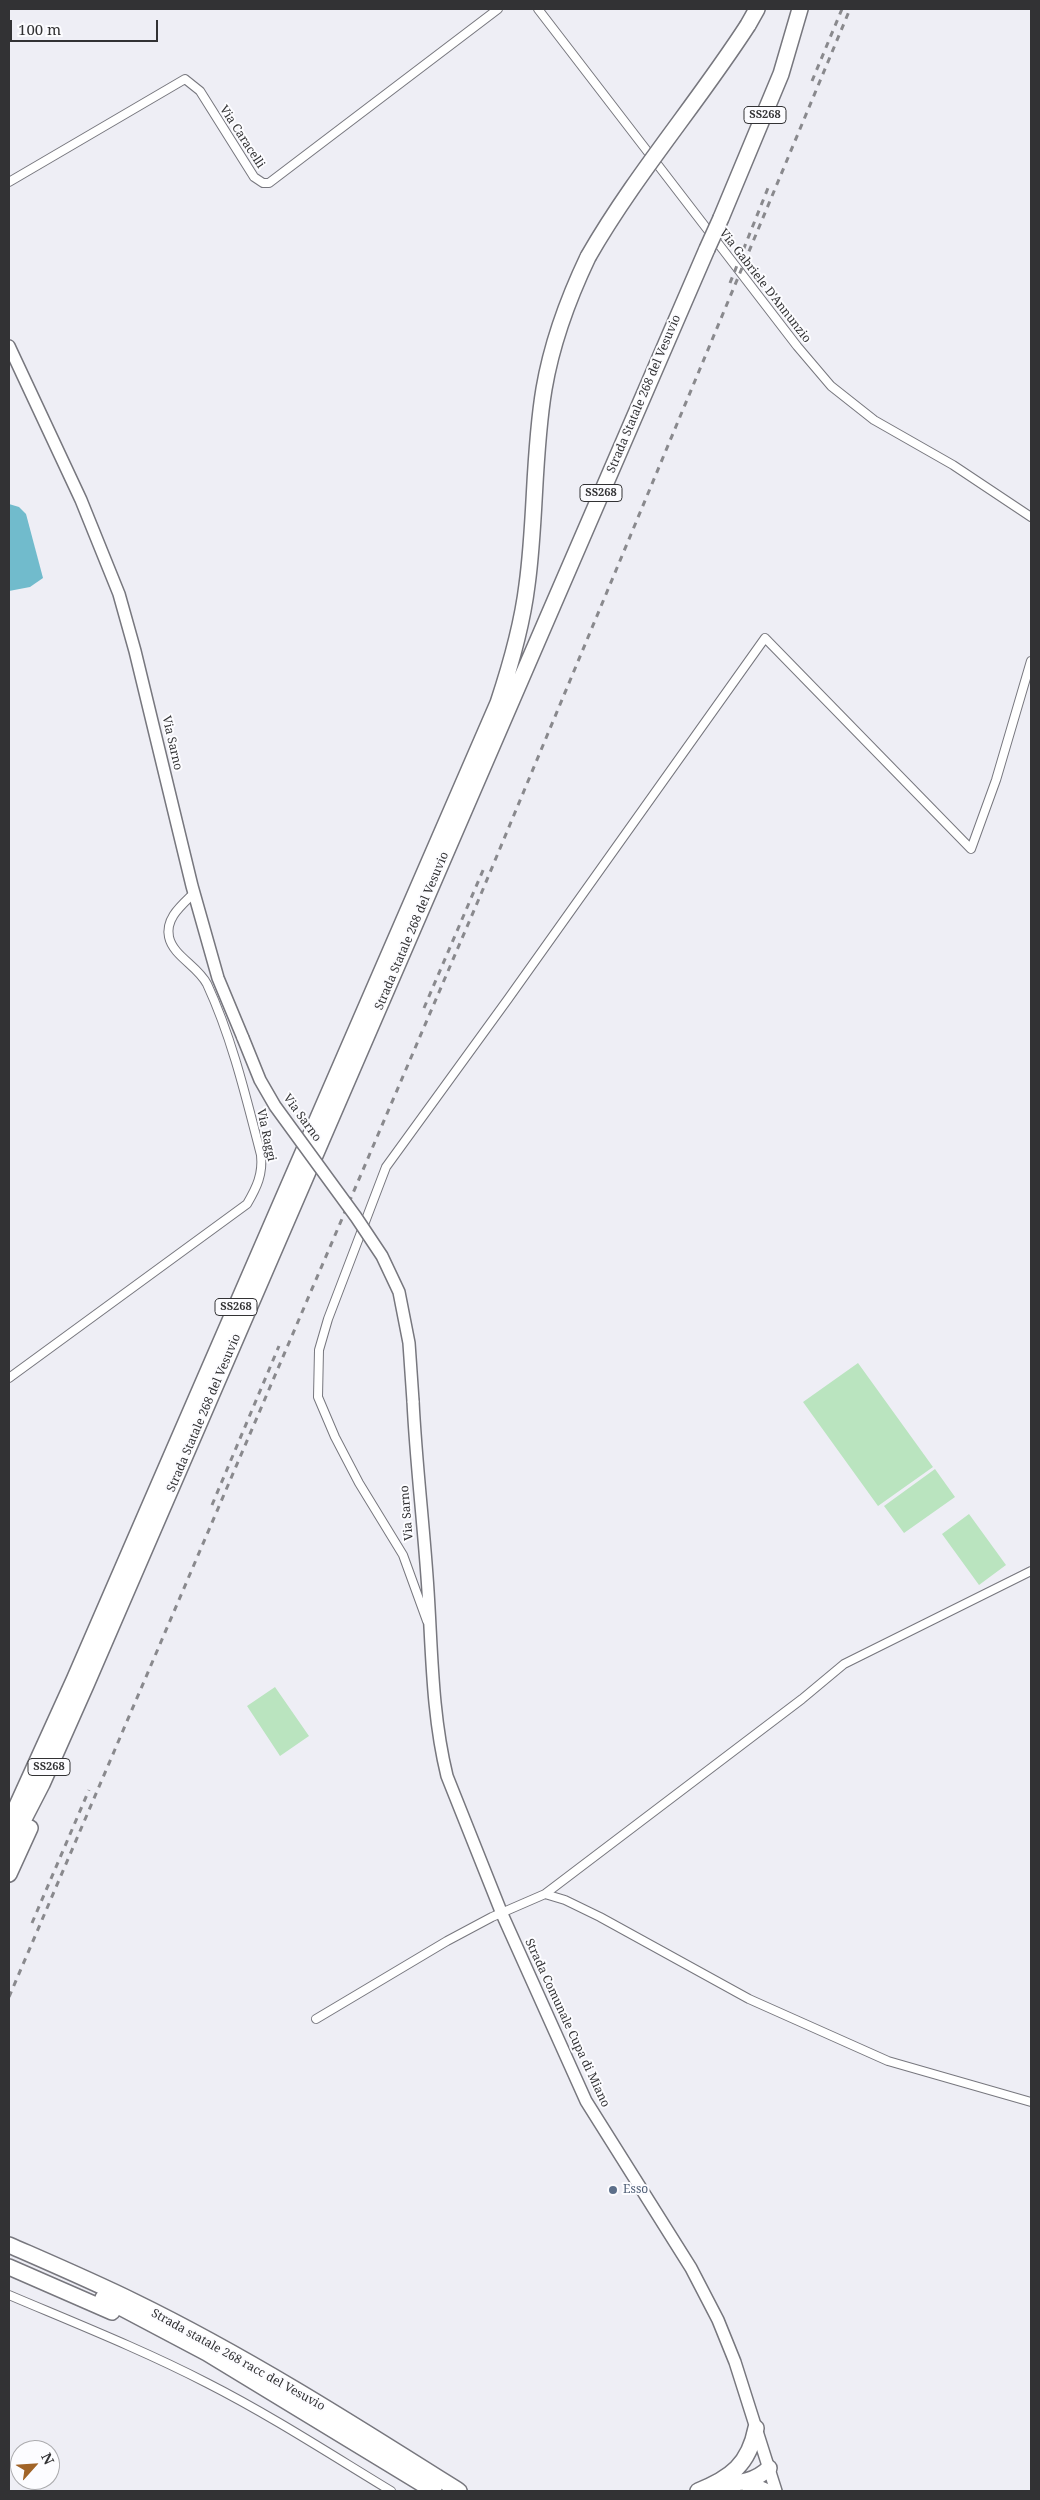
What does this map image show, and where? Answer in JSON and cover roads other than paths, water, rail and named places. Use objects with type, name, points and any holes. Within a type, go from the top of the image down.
[{"type":"highway","name":"Strada Statale 268 del Vesuvio","points":[[9,1823],[78,1671],[498,703],[516,648],[522,617],[530,552],[540,419],[550,359],[570,295],[588,256],[638,178],[723,64],[757,9]]},
{"type":"highway","name":"Strada Statale 268 del Vesuvio","points":[[9,1848],[42,1784],[86,1685],[707,249],[781,74],[800,9]]},
{"type":"highway","points":[[9,1874],[66,1750],[86,1685]]},
{"type":"highway","points":[[9,2235],[133,2301]]},
{"type":"highway","name":"Strada statale 268 racc del Vesuvio","points":[[9,2245],[133,2301],[282,2382],[459,2491]]},
{"type":"highway","name":"Strada statale 268 racc del Vesuvio","points":[[9,2253],[173,2334],[434,2491]]},
{"type":"highway","points":[[9,2268],[118,2314],[235,2371]]},
{"type":"highway","points":[[739,2477],[750,2453],[756,2428]]},
{"type":"highway","points":[[698,2491],[739,2477],[750,2465],[769,2468]]},
{"type":"highway","points":[[422,2468],[472,2491]]},
{"type":"highway","points":[[739,2477],[765,2491]]},
{"type":"street","name":"Via Caracelli","points":[[9,182],[185,79],[200,91],[254,177],[263,183],[269,183],[498,9]]},
{"type":"street","name":"Via Gabriele D'Annunzio","points":[[538,9],[797,346],[831,386],[874,420],[953,465],[1031,517]]},
{"type":"street","name":"Via Sarno","points":[[9,346],[81,500],[118,594],[140,670],[194,893],[218,978],[260,1080],[275,1106],[382,1256],[399,1292],[409,1342],[432,1678],[441,1752],[447,1776],[502,1914]]},
{"type":"street","points":[[430,1628],[403,1555],[359,1483],[335,1437],[318,1397],[319,1350],[328,1319],[386,1167],[765,638],[971,849],[996,780],[1031,661]]},
{"type":"street","name":"Via Raggi","points":[[9,1378],[247,1204],[258,1186],[262,1168],[261,1155],[237,1062],[206,981],[194,966],[173,947],[169,936],[169,923],[178,908],[194,893]]},
{"type":"street","points":[[316,2019],[447,1941],[492,1917],[545,1894],[802,1700],[844,1664],[1031,1570]]},
{"type":"street","points":[[545,1894],[565,1900],[600,1917],[749,1999],[888,2061],[1031,2102]]},
{"type":"street","name":"Strada Comunale Cupa di Miano","points":[[502,1914],[586,2101],[691,2268],[718,2320],[735,2362],[776,2491]]},
{"type":"street","points":[[9,2295],[110,2337],[207,2383],[275,2420],[391,2491]]},
{"type":"water","points":[[9,504],[19,507],[26,514],[43,578],[30,587],[9,591]]},
{"type":"railway","points":[[812,81],[842,9]]},
{"type":"railway","points":[[9,1997],[481,894],[850,9]]},
{"type":"railway","points":[[730,283],[770,183]]},
{"type":"railway","points":[[424,1008],[484,868]]},
{"type":"railway","points":[[212,1505],[279,1346]]},
{"type":"railway","points":[[32,1923],[89,1790]]},
{"type":"place","name":"Esso","points":[[613,2190]]}]
